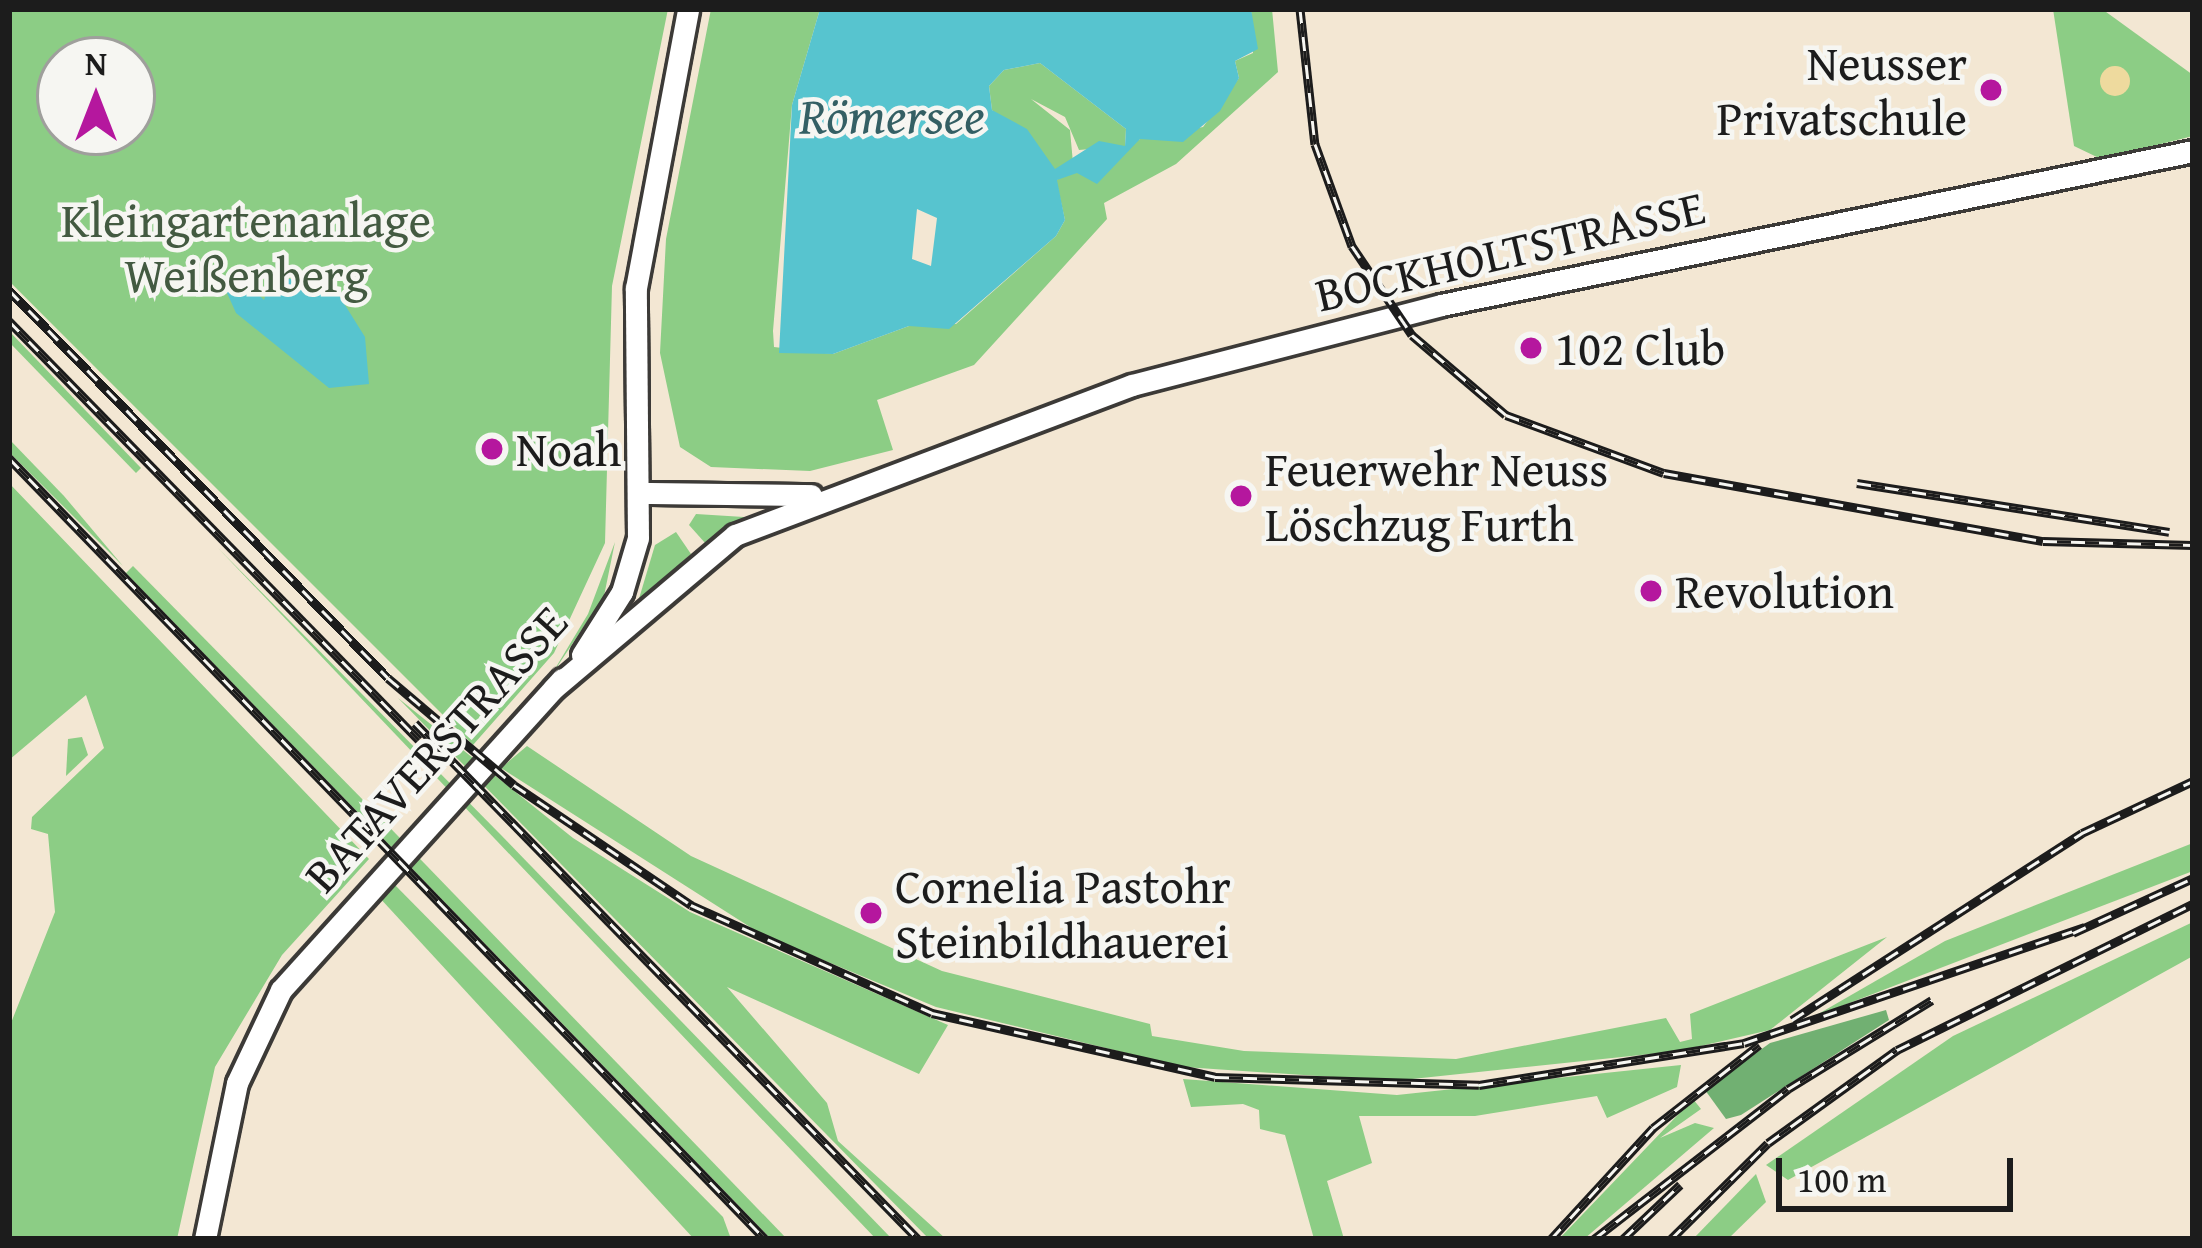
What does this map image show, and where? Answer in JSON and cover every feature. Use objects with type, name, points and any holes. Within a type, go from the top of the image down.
[{"type":"street","name":"BATAVERSTRASSE","points":[[205,1239],[237,1083],[281,990],[554,688],[622,592],[642,493],[636,288],[688,9]]},
{"type":"street","name":"BOCKHOLTSTRASSE","points":[[554,688],[703,556],[859,484],[1132,386],[1396,316],[2193,151]]},
{"type":"street","name":"BOCKHOLTSTRASSE","points":[[642,493],[765,498],[859,484]]},
{"type":"green space","name":"Kleingartenanlage Weißenberg","points":[[9,9],[668,9],[612,286],[605,543],[554,653],[473,745],[9,281]]},
{"type":"green space","points":[[711,9],[820,9],[792,105],[773,331],[774,347],[833,354],[909,326],[956,324],[1056,236],[1065,220],[1056,180],[1140,139],[1203,127],[1239,78],[1235,61],[1253,53],[1251,9],[1272,9],[1278,72],[1176,164],[1104,203],[1107,219],[974,365],[877,400],[893,450],[810,471],[711,467],[680,447],[660,353],[666,239]]},
{"type":"green space","points":[[2053,9],[2102,9],[2193,75],[2193,136],[2101,159],[2074,146]]},
{"type":"green space","points":[[1040,63],[1126,129],[1125,146],[1079,150],[1065,117],[1031,99],[1070,130],[1073,163],[1055,170],[992,110],[989,86],[1004,70]]},
{"type":"green space","points":[[9,331],[141,468],[136,473],[9,342]]},
{"type":"green space","points":[[9,439],[64,496],[123,566],[9,452]]},
{"type":"green space","points":[[9,483],[369,859],[282,955],[215,1067],[177,1239],[9,1239],[9,1028],[55,912],[48,834],[31,829],[32,817],[104,748],[86,695],[9,760]]},
{"type":"green space","points":[[696,514],[744,517],[746,522],[706,544],[689,525]]},
{"type":"green space","points":[[676,532],[691,554],[638,602],[655,545]]},
{"type":"green space","points":[[615,542],[604,596],[547,682],[588,614]]},
{"type":"green space","points":[[218,548],[500,834],[892,1239],[876,1239]]},
{"type":"green space","points":[[133,566],[787,1239],[771,1239],[126,573]]},
{"type":"green space","points":[[398,698],[573,838],[690,912],[948,1025],[919,1074],[727,987],[827,1103],[838,1141],[946,1239],[929,1239]]},
{"type":"green space","points":[[82,737],[88,755],[66,776],[68,739]]},
{"type":"green space","points":[[527,746],[691,856],[942,971],[1150,1024],[1152,1036],[1244,1051],[1456,1059],[1666,1018],[1680,1042],[1692,1039],[1690,1014],[1887,937],[1770,1030],[1679,1051],[1393,1081],[1184,1067],[936,1007],[761,934],[501,768]]},
{"type":"green space","points":[[2193,843],[2193,871],[1813,1017],[1945,941]]},
{"type":"green space","points":[[392,882],[723,1217],[731,1239],[694,1239],[378,896]]},
{"type":"green space","points":[[2193,922],[2193,956],[1788,1180],[1766,1165],[1953,1036]]},
{"type":"green space","points":[[1886,1010],[1889,1020],[1741,1115],[1726,1119],[1705,1090],[1770,1043]]},
{"type":"green space","points":[[1681,1065],[1677,1087],[1607,1118],[1597,1096],[1475,1116],[1359,1116],[1372,1163],[1327,1181],[1344,1239],[1314,1239],[1285,1135],[1260,1129],[1259,1110],[1243,1104],[1191,1107],[1183,1079],[1397,1095]]},
{"type":"green space","points":[[1693,1099],[1701,1109],[1660,1138],[1695,1123],[1714,1128],[1584,1239],[1559,1239]]},
{"type":"green space","points":[[1756,1174],[1766,1202],[1728,1239],[1693,1239]]},
{"type":"sand","points":[[2115,66],[2126,70],[2130,81],[2126,92],[2115,96],[2104,92],[2100,81],[2104,70]]},
{"type":"water","name":"Römersee","points":[[820,9],[1251,9],[1258,49],[1235,61],[1239,78],[1220,111],[1183,142],[1140,139],[1097,184],[1077,173],[1057,180],[1065,220],[1056,236],[949,329],[909,326],[833,354],[779,353],[792,105]],"holes":[[[1040,63],[1126,129],[1125,146],[1099,141],[1055,169],[1027,129],[992,110],[989,86],[1004,70]],[[917,209],[937,218],[931,266],[912,259]]]},
{"type":"water","points":[[237,274],[264,300],[271,278],[330,281],[365,337],[369,384],[329,388],[236,313],[223,284]]},
{"type":"railway","points":[[1300,9],[1315,144],[1352,246],[1412,335],[1506,415],[1664,473],[2043,541],[2193,545]]},
{"type":"railway","points":[[9,290],[388,678],[514,785],[691,905],[932,1013],[1215,1077],[1479,1085],[1744,1043],[2085,927]]},
{"type":"railway","points":[[9,321],[419,740]]},
{"type":"railway","points":[[9,458],[765,1239]]},
{"type":"railway","points":[[1857,483],[2169,532]]},
{"type":"railway","points":[[415,723],[918,1239]]},
{"type":"railway","points":[[1792,1020],[2082,833],[2193,781]]},
{"type":"railway","points":[[2073,933],[2193,878]]},
{"type":"railway","points":[[1671,1239],[1768,1143],[1897,1050],[2193,904]]},
{"type":"railway","points":[[1594,1239],[1788,1089],[1932,1000]]},
{"type":"railway","points":[[1551,1239],[1653,1128],[1759,1045]]},
{"type":"railway","points":[[1623,1239],[1680,1185]]},
{"type":"place","name":"Neusser Privatschule","points":[[1991,90]]},
{"type":"place","name":"102 Club","points":[[1531,348]]},
{"type":"place","name":"Noah","points":[[492,449]]},
{"type":"place","name":"Feuerwehr Neuss Löschzug Furth","points":[[1241,496]]},
{"type":"place","name":"Revolution","points":[[1651,591]]},
{"type":"place","name":"Cornelia Pastohr Steinbildhauerei","points":[[871,913]]}]
